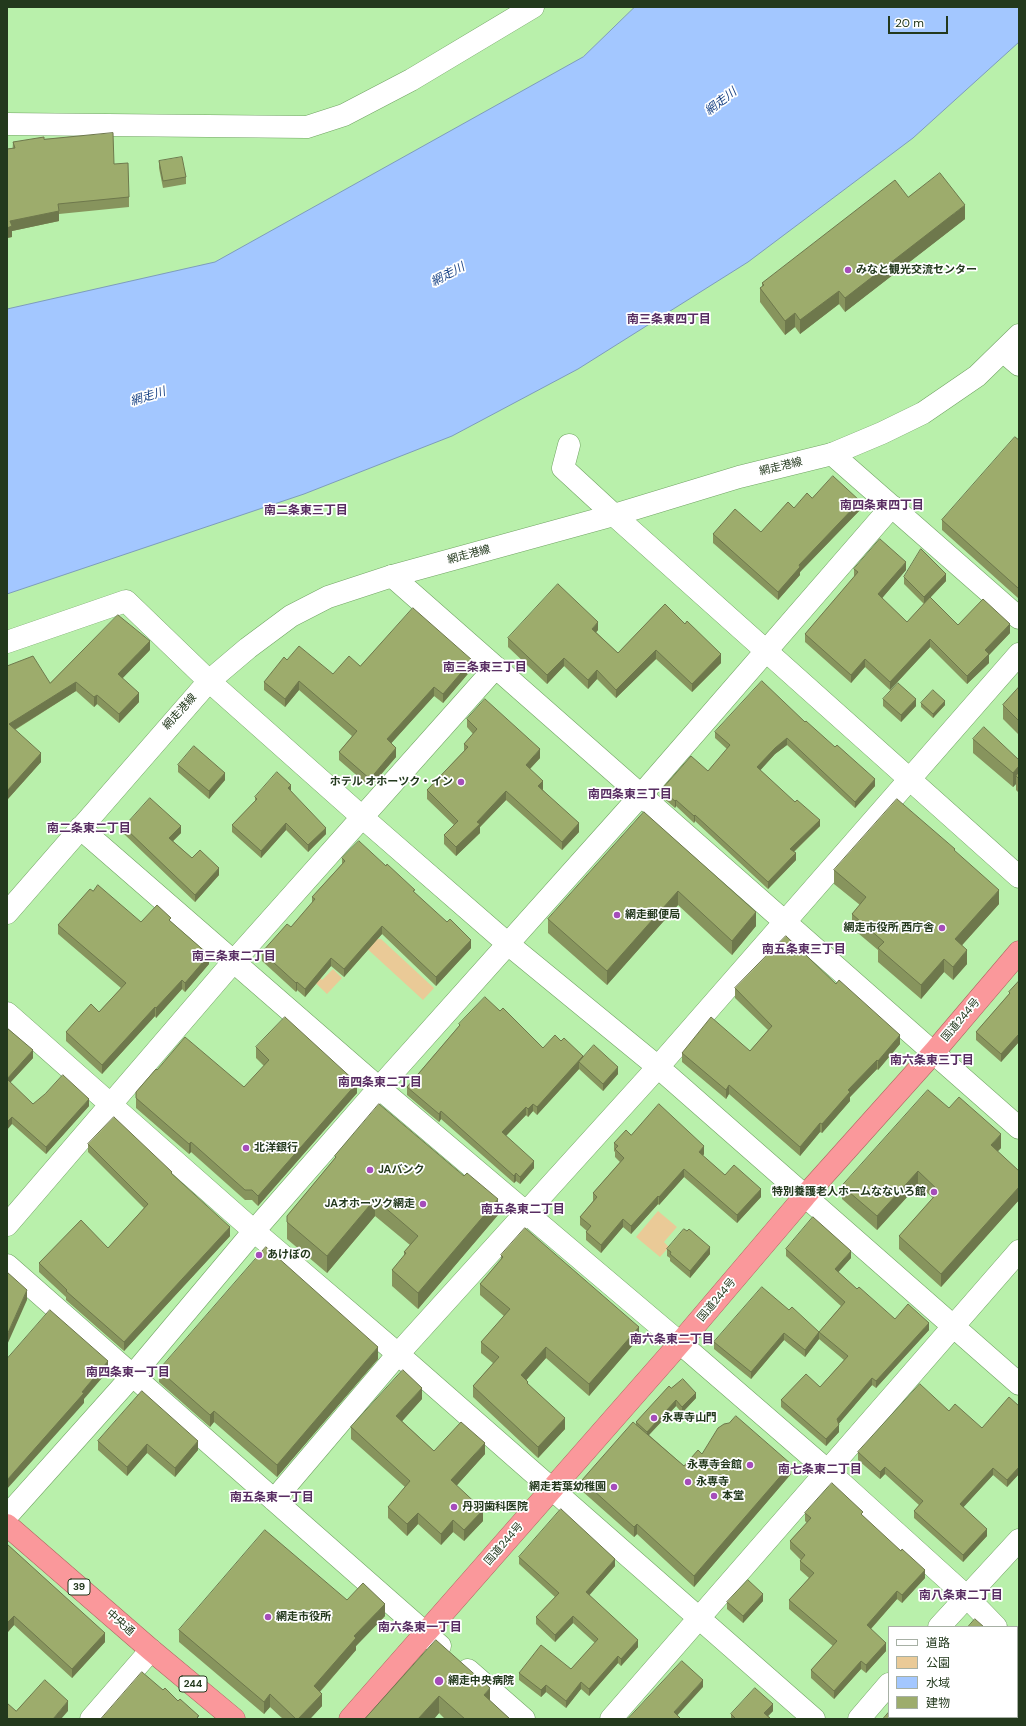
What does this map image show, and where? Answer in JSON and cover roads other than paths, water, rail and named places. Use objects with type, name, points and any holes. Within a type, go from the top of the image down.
[{"type":"highway","name":"国道244号","points":[[350,1719],[680,1343],[804,1196],[934,1052],[1019,952]]},
{"type":"highway","name":"中央通","points":[[7,1525],[151,1650],[234,1719]]},
{"type":"street","points":[[7,124],[307,127],[344,115],[386,93],[533,7]]},
{"type":"street","name":"網走港線","points":[[7,913],[208,681],[248,648],[291,616],[328,597],[392,576],[614,515],[739,477],[832,454],[882,433],[923,413],[977,376],[1012,358],[1019,336]]},
{"type":"street","points":[[569,445],[563,468],[1019,877]]},
{"type":"street","points":[[832,454],[1019,618]]},
{"type":"street","points":[[7,1516],[133,1376],[254,1231],[379,1088],[641,795],[892,506]]},
{"type":"street","points":[[392,576],[1019,1128]]},
{"type":"street","points":[[7,642],[126,601],[208,681],[508,944],[658,1067],[1019,1384]]},
{"type":"street","points":[[274,1500],[398,1354],[658,1067],[1019,654]]},
{"type":"street","points":[[7,1225],[234,961],[496,667]]},
{"type":"street","points":[[80,828],[379,1088],[680,1343],[828,1471],[966,1596],[995,1626]]},
{"type":"street","points":[[7,1013],[254,1231],[398,1354],[814,1719]]},
{"type":"street","points":[[611,1719],[1019,1251]]},
{"type":"street","points":[[7,1265],[524,1719]]},
{"type":"street","points":[[940,1626],[1019,1540]]},
{"type":"street","points":[[91,1719],[151,1650]]},
{"type":"street","points":[[858,1719],[888,1685]]},
{"type":"water","name":"網走川","points":[[635,7],[1019,7],[1019,42],[913,138],[748,262],[578,369],[452,436],[304,494],[7,594],[7,309],[215,262],[583,57]]},
{"type":"place","name":"みなと観光交流センター","points":[[848,270]]},
{"type":"place","name":"ホテル オホーツク・イン","points":[[461,782]]},
{"type":"place","name":"網走郵便局","points":[[617,915]]},
{"type":"place","name":"網走市役所 西庁舎","points":[[942,928]]},
{"type":"place","name":"北洋銀行","points":[[246,1148]]},
{"type":"place","name":"JAバンク","points":[[370,1170]]},
{"type":"place","name":"特別養護老人ホームなないろ館","points":[[934,1192]]},
{"type":"place","name":"JAオホーツク網走","points":[[423,1204]]},
{"type":"place","name":"あけぼの","points":[[259,1255]]},
{"type":"place","name":"永専寺山門","points":[[654,1418]]},
{"type":"place","name":"永専寺会館","points":[[750,1465]]},
{"type":"place","name":"永専寺","points":[[688,1482]]},
{"type":"place","name":"網走若葉幼稚園","points":[[614,1487]]},
{"type":"place","name":"本堂","points":[[714,1496]]},
{"type":"place","name":"丹羽歯科医院","points":[[454,1507]]},
{"type":"place","name":"網走市役所","points":[[268,1617]]},
{"type":"place","name":"網走中央病院","points":[[439,1681]]},
{"type":"district","name":"南三条東四丁目","points":[[669,320]]},
{"type":"district","name":"南四条東四丁目","points":[[882,506]]},
{"type":"district","name":"南二条東三丁目","points":[[306,511]]},
{"type":"district","name":"南三条東三丁目","points":[[485,668]]},
{"type":"district","name":"南四条東三丁目","points":[[630,795]]},
{"type":"district","name":"南二条東二丁目","points":[[89,829]]},
{"type":"district","name":"南五条東三丁目","points":[[804,950]]},
{"type":"district","name":"南三条東二丁目","points":[[234,957]]},
{"type":"district","name":"南六条東三丁目","points":[[932,1061]]},
{"type":"district","name":"南四条東二丁目","points":[[380,1083]]},
{"type":"district","name":"南五条東二丁目","points":[[523,1210]]},
{"type":"district","name":"南六条東二丁目","points":[[672,1340]]},
{"type":"district","name":"南四条東一丁目","points":[[128,1373]]},
{"type":"district","name":"南七条東二丁目","points":[[820,1470]]},
{"type":"district","name":"南五条東一丁目","points":[[272,1498]]},
{"type":"district","name":"南八条東二丁目","points":[[961,1596]]},
{"type":"district","name":"南六条東一丁目","points":[[420,1628]]}]
